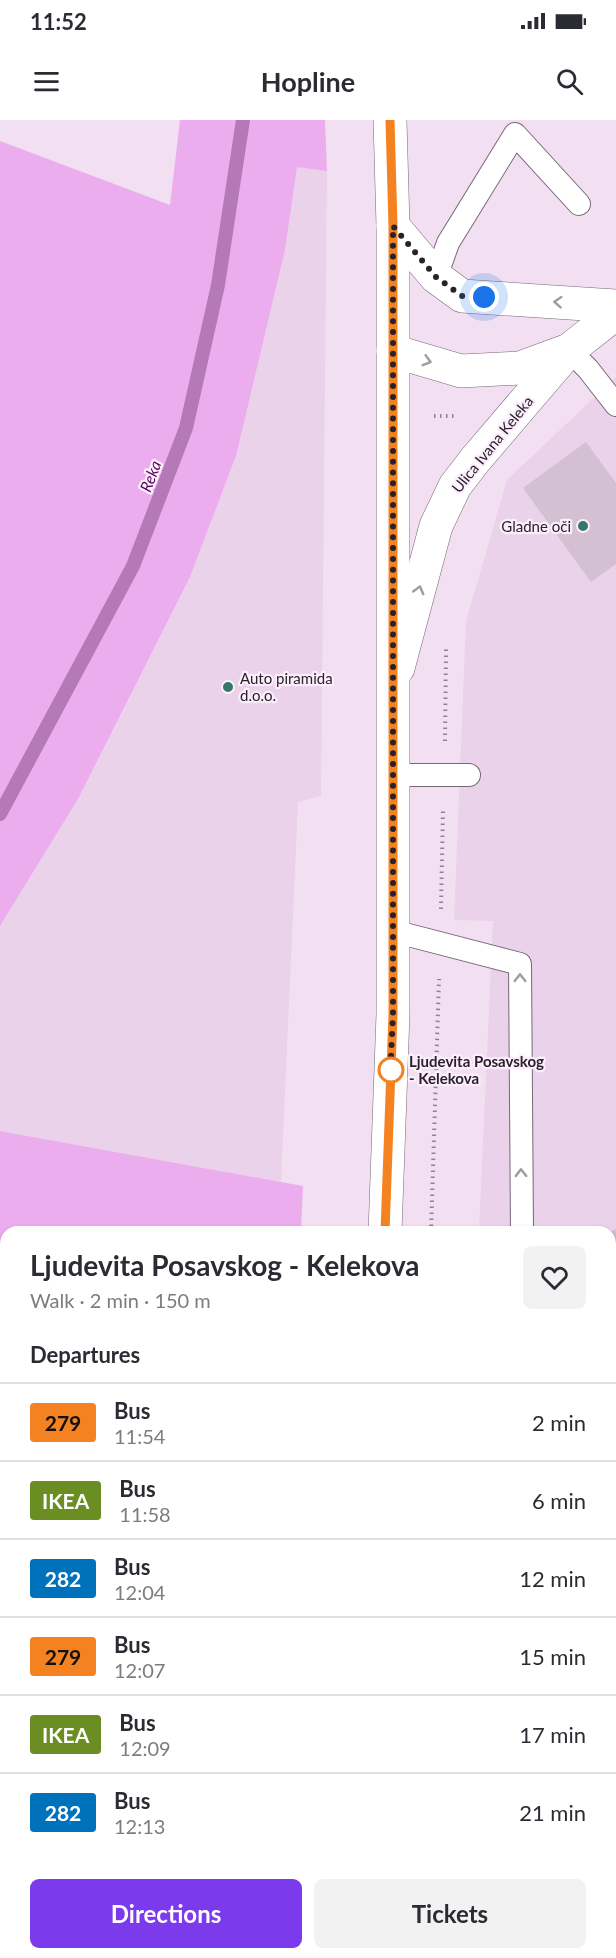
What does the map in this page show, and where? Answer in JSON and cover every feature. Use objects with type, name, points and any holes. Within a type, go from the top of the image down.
[{"type":"main road","points":[[386,1226],[393,1014],[393,226],[390,120]]},
{"type":"main road","points":[[393,226],[436,277],[462,296],[616,306]]},
{"type":"main road","name":"Ulica Ivana Keleka","points":[[393,687],[436,526],[455,486],[569,350],[616,313]]},
{"type":"main road","name":"Ulica Ivana Keleka","points":[[393,351],[461,371],[520,368],[569,350]]},
{"type":"lane","points":[[436,277],[448,243],[514,134],[579,204]]},
{"type":"lane","points":[[569,350],[588,369],[616,405]]},
{"type":"lane","points":[[393,775],[470,775]]},
{"type":"lane","points":[[393,931],[520,963],[522,1226]]},
{"type":"path","points":[[433,416],[457,416]]},
{"type":"path","points":[[431,1226],[446,645]]},
{"type":"shaded area","points":[[180,120],[325,120],[327,171],[297,167],[285,250],[236,456],[190,577],[78,799],[0,926],[0,141],[170,205]]},
{"type":"shaded area","name":"Auto piramida d.o.o.","points":[[297,166],[327,171],[321,796],[298,802],[281,1182],[0,1131],[0,926],[78,799],[190,577],[236,456],[285,250]]},
{"type":"shaded area","points":[[616,377],[616,1226],[479,1226],[493,921],[454,920],[466,621],[507,480]]},
{"type":"shaded area","points":[[0,1131],[303,1186],[301,1226],[0,1226]]},
{"type":"building","name":"Gladne oči","points":[[586,442],[616,483],[616,564],[591,582],[523,488]]},
{"type":"waterway","name":"Reka","points":[[0,814],[133,566],[186,428],[218,285],[243,120]]},
{"type":"bus line","name":"279","points":[[385,1226],[393,1014],[393,226],[390,120]]},
{"type":"place","name":"Gladne oči","points":[[583,526]]},
{"type":"place","name":"Auto piramida d.o.o.","points":[[228,687]]},
{"type":"place","name":"Ljudevita Posavskog - Kelekova","points":[[391,1070]]},
{"type":"route","points":[[391,1070],[390,1079],[393,1014],[393,226],[436,277],[462,296],[484,297]]}]
